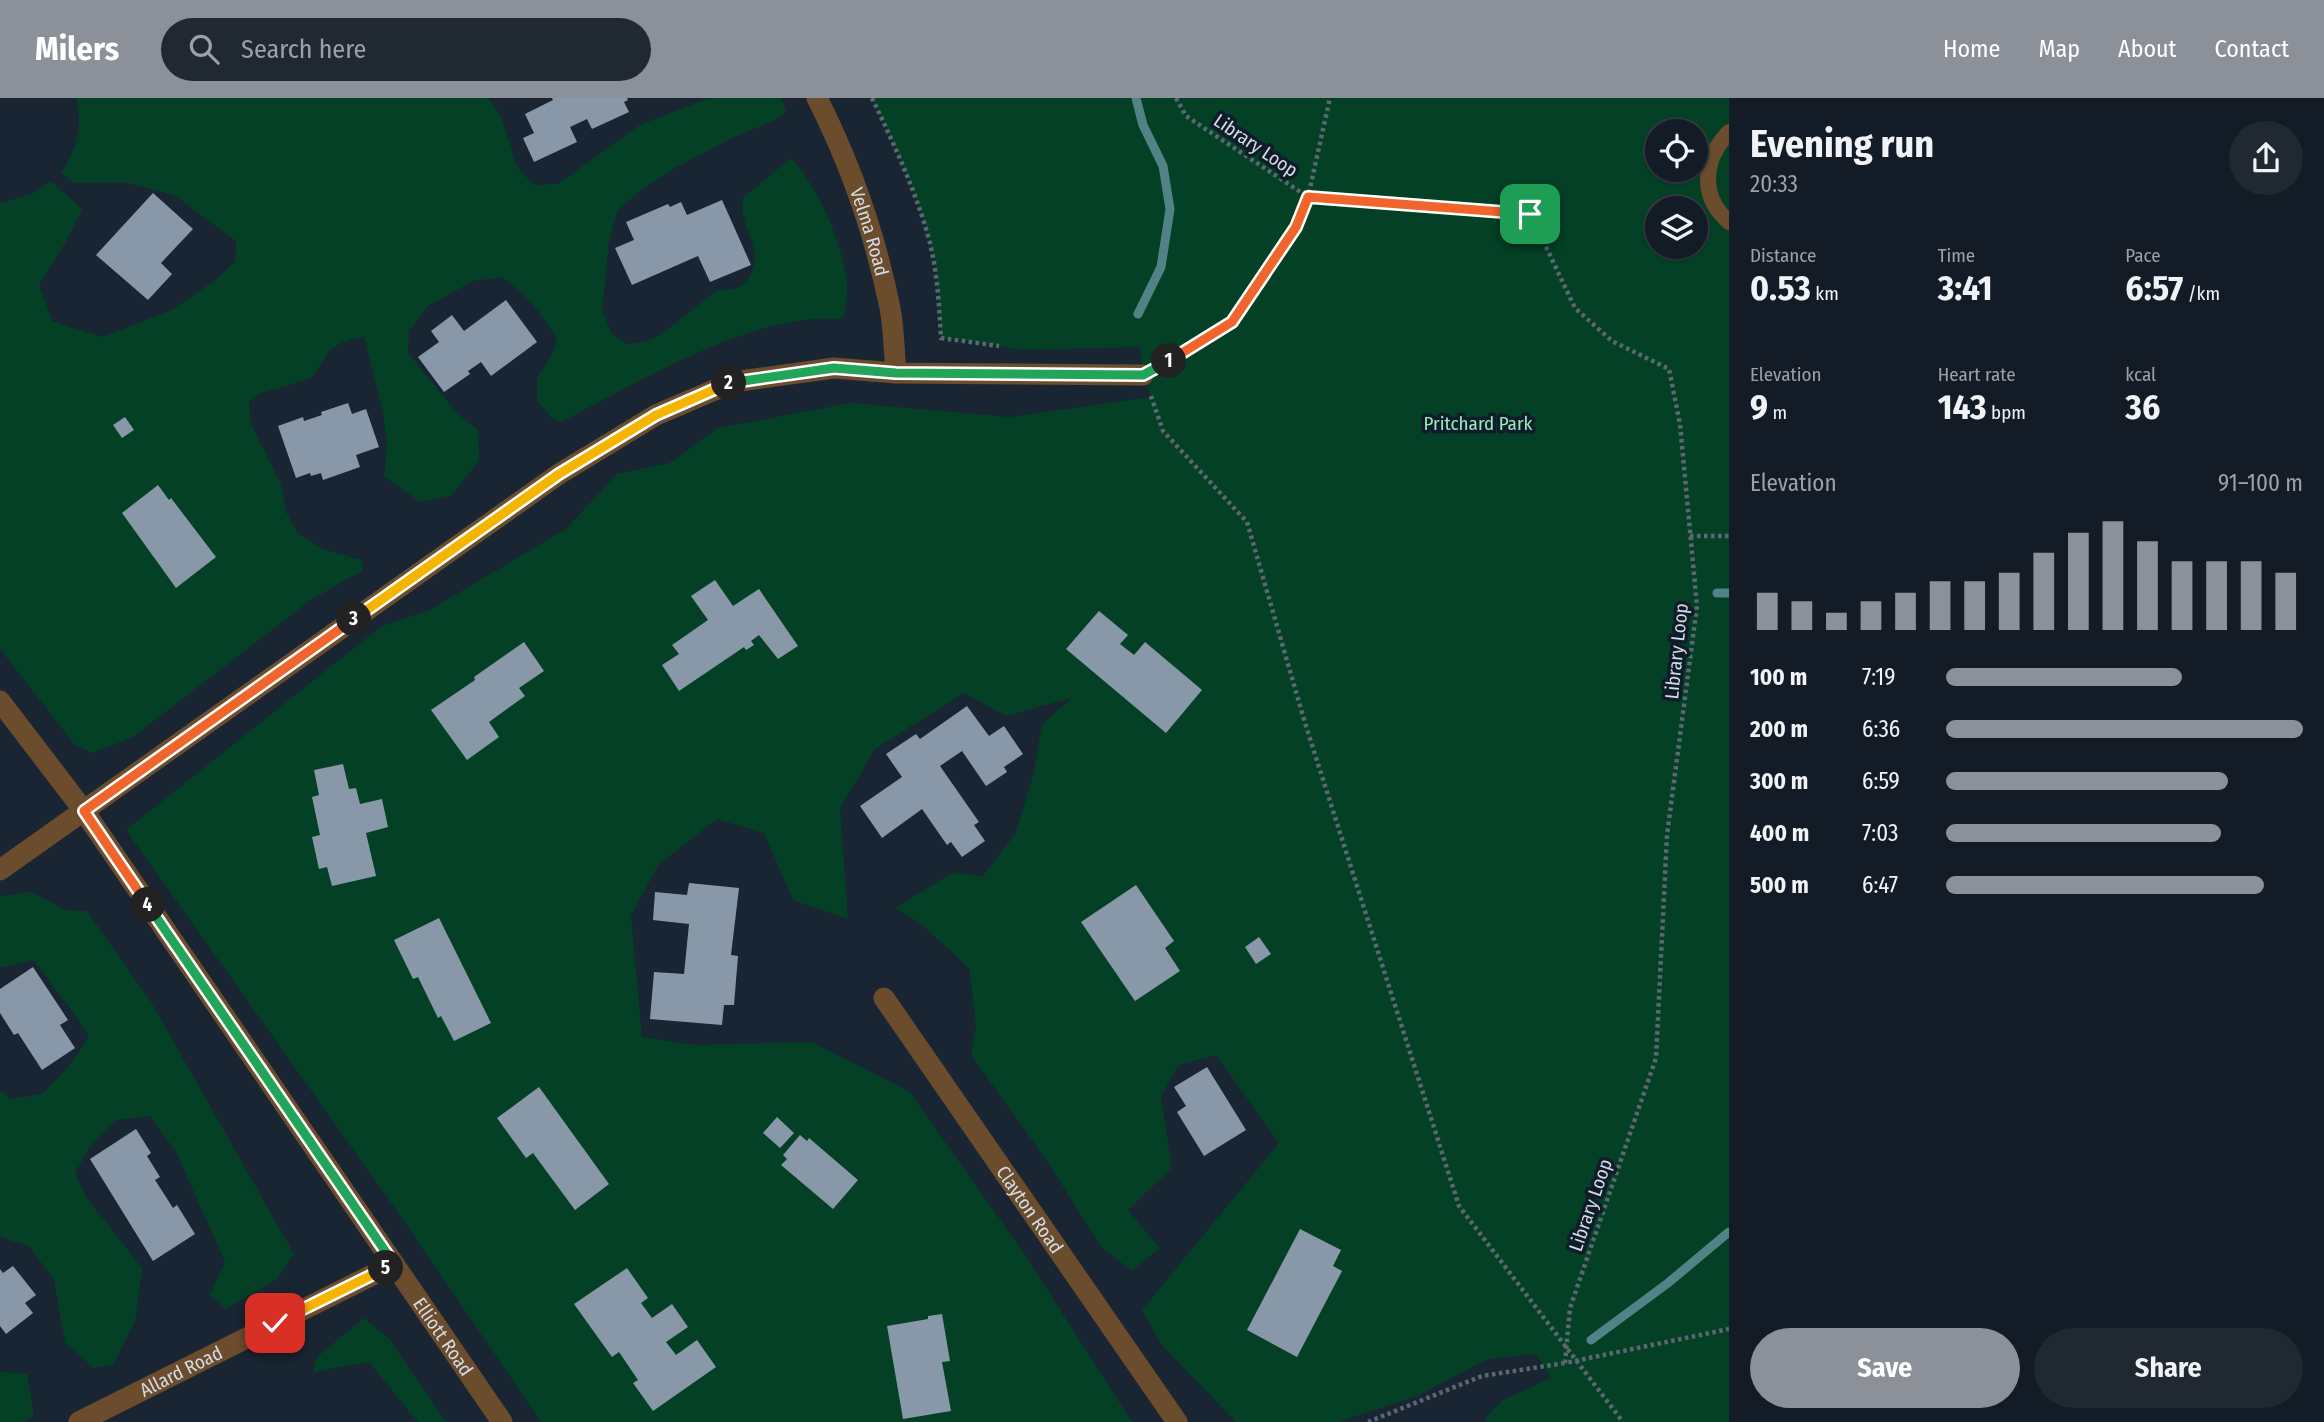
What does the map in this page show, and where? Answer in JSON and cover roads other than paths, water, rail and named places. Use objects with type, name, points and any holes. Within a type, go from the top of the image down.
[{"type":"street","name":"Velma Road","points":[[817,98],[838,141],[871,227],[890,310],[896,373]]},
{"type":"street","points":[[0,870],[559,474],[656,415],[733,382],[834,368],[896,373],[1143,375]]},
{"type":"street","name":"Elliott Road","points":[[0,701],[84,811],[502,1422]]},
{"type":"street","name":"Clayton Road","points":[[884,998],[1177,1422]]},
{"type":"street","name":"Allard Road","points":[[79,1422],[394,1264]]},
{"type":"lane","points":[[1729,132],[1716,146],[1707,174],[1713,202],[1729,222]]},
{"type":"waterway","points":[[1136,98],[1143,125],[1163,166],[1170,209],[1161,267],[1138,314]]},
{"type":"waterway","points":[[1717,593],[1729,593]]},
{"type":"waterway","points":[[1591,1340],[1668,1283],[1729,1232]]},
{"type":"park label","name":"Pritchard Park","points":[[1478,423]]}]
